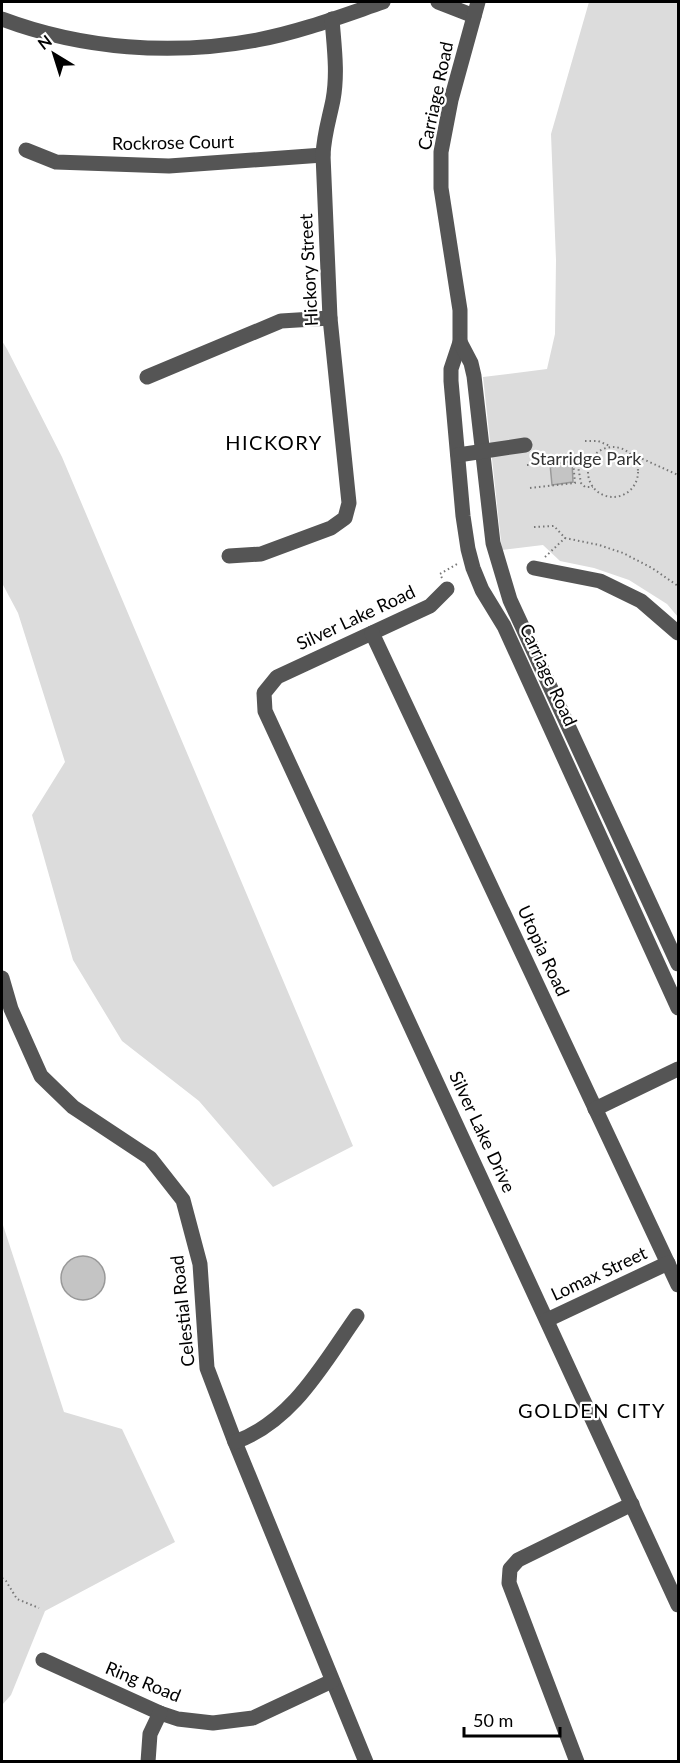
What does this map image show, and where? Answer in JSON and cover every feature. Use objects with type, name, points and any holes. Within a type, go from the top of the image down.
[{"type":"street","points":[[2,19],[31,30],[100,44],[147,48],[190,48],[258,40],[383,2]]},
{"type":"street","points":[[438,2],[476,9]]},
{"type":"street","name":"Carriage Road","points":[[476,9],[449,108],[441,152],[441,188],[460,310],[460,342],[453,363],[451,381],[463,516],[473,568],[482,590],[509,638],[678,1008]]},
{"type":"street","name":"Hickory Street","points":[[229,556],[261,554],[331,528],[345,518],[349,503],[330,318],[323,155],[324,134],[333,99],[336,70],[332,19]]},
{"type":"street","name":"Rockrose Court","points":[[26,150],[56,162],[169,166],[323,155]]},
{"type":"street","points":[[147,377],[282,321],[330,318]]},
{"type":"street","name":"Carriage Road","points":[[460,342],[471,363],[474,376],[493,543],[510,600],[678,964]]},
{"type":"street","points":[[458,455],[525,445]]},
{"type":"street","points":[[534,568],[600,581],[641,601],[678,633]]},
{"type":"street","name":"Silver Lake Road","points":[[277,677],[430,606],[447,589]]},
{"type":"street","points":[[509,638],[524,631]]},
{"type":"street","name":"Utopia Road","points":[[372,633],[678,1285]]},
{"type":"street","name":"Silver Lake Drive","points":[[277,677],[264,693],[265,711],[678,1605]]},
{"type":"street","name":"Celestial Road","points":[[2,978],[6,1010],[40,1076],[73,1107],[150,1158],[183,1200],[200,1264],[207,1368],[234,1443],[366,1761]]},
{"type":"street","points":[[595,1109],[678,1069]]},
{"type":"street","name":"Lomax Street","points":[[547,1320],[668,1263]]},
{"type":"street","points":[[234,1443],[249,1437],[276,1420],[300,1395],[357,1316]]},
{"type":"street","points":[[577,1761],[508,1583],[510,1569],[518,1560],[632,1504]]},
{"type":"street","name":"Ring Road","points":[[43,1660],[160,1713],[178,1719],[213,1723],[253,1718],[332,1681]]},
{"type":"street","points":[[148,1761],[150,1734],[160,1713]]},
{"type":"path","points":[[585,441],[598,441],[610,447]]},
{"type":"path","points":[[632,455],[637,462],[638,478],[629,492],[613,497],[605,495],[593,486],[589,477],[590,461],[602,449],[610,447],[618,447],[678,475]]},
{"type":"path","points":[[530,488],[575,483],[573,461]]},
{"type":"path","points":[[527,465],[577,461],[583,486],[593,486]]},
{"type":"path","points":[[534,527],[554,526],[565,538],[623,553],[652,568],[678,586]]},
{"type":"path","points":[[549,554],[565,538]]},
{"type":"path","points":[[447,589],[440,574],[462,562]]},
{"type":"path","points":[[2,1578],[16,1599],[39,1608]]},
{"type":"green space","name":"Starridge Park","points":[[589,2],[678,2],[678,617],[667,604],[629,580],[594,568],[560,561],[543,545],[502,550],[483,377],[547,369],[555,334],[556,260],[551,134]]},
{"type":"green space","points":[[2,341],[62,457],[353,1146],[273,1187],[199,1101],[122,1041],[73,960],[32,815],[65,762],[18,613],[2,583]]},
{"type":"green space","points":[[2,1222],[64,1412],[122,1429],[175,1542],[45,1611],[11,1695],[2,1705]]},
{"type":"building","points":[[572,462],[573,482],[552,485],[550,464]]},
{"type":"building","points":[[83,1256],[99,1262],[105,1278],[99,1294],[83,1300],[67,1294],[61,1278],[67,1262]]},
{"type":"district","name":"HICKORY","points":[[274,443]]},
{"type":"district","name":"GOLDEN CITY","points":[[592,1411]]}]
